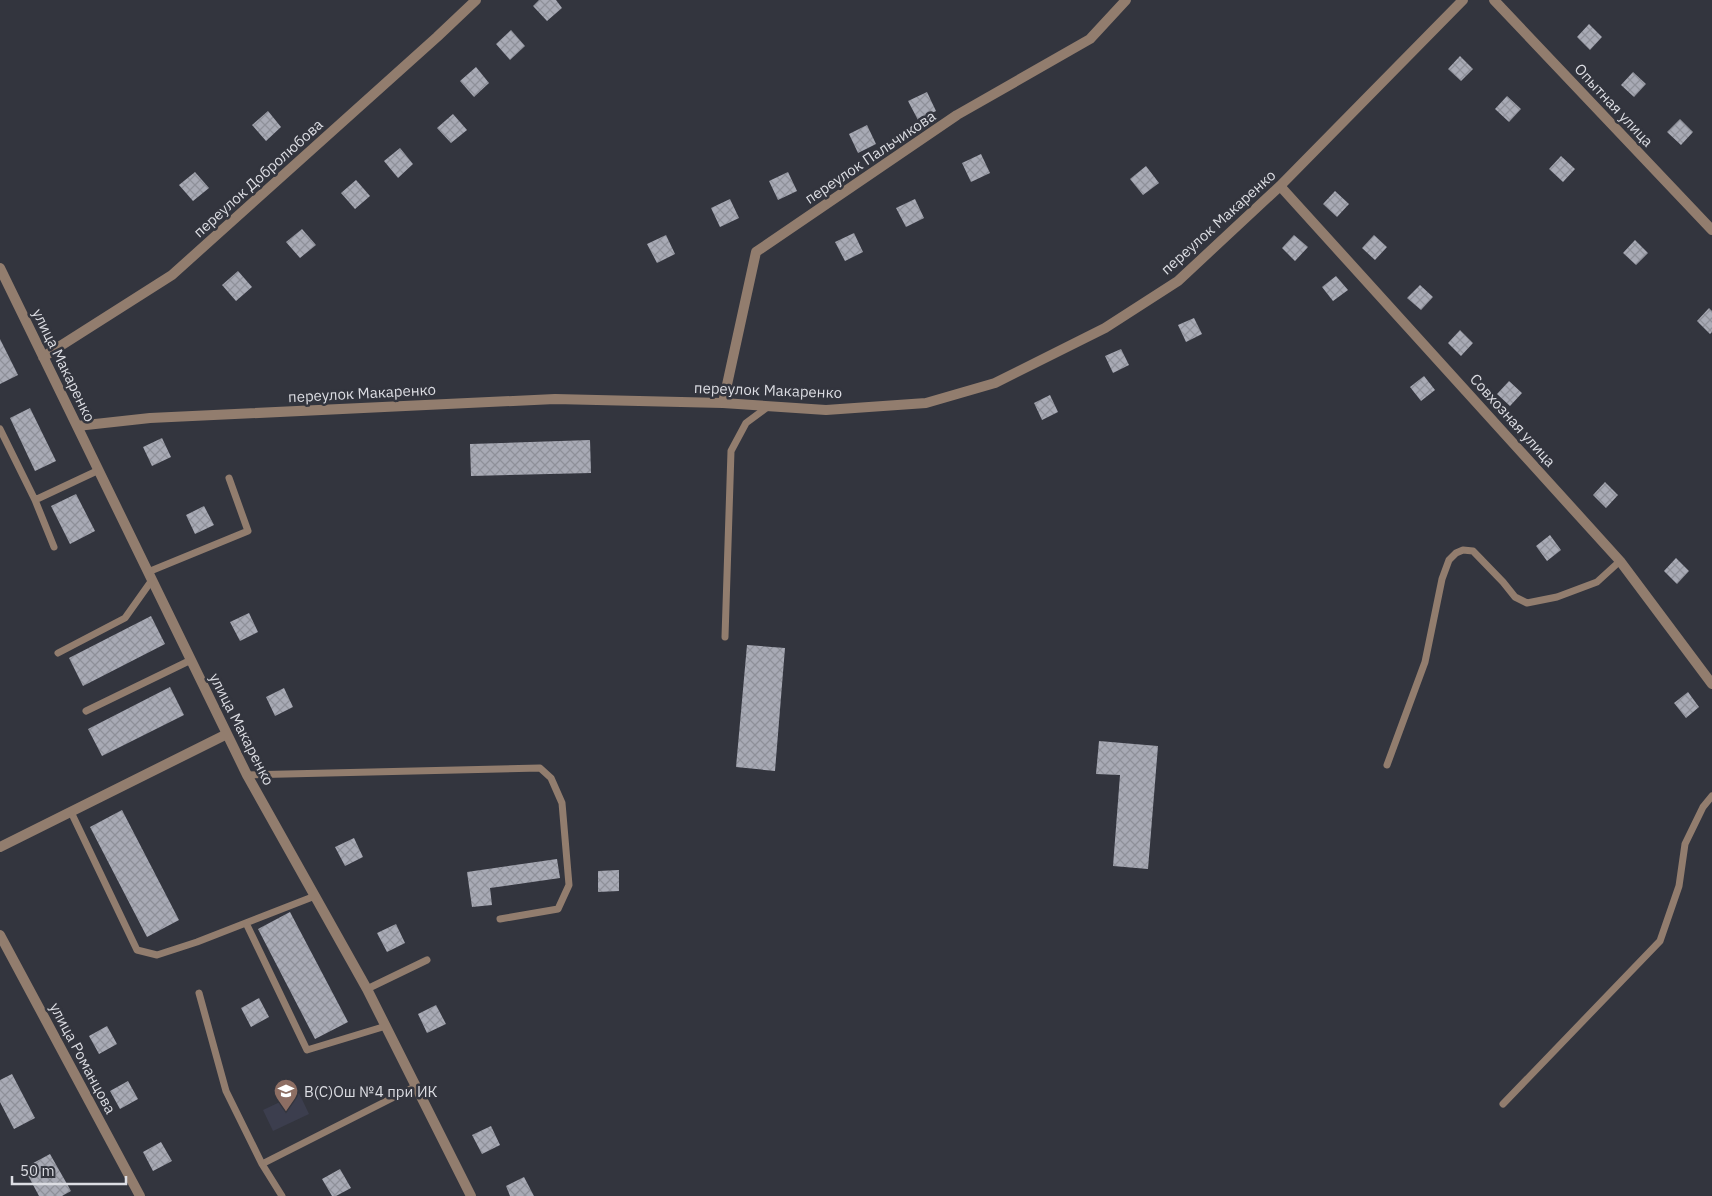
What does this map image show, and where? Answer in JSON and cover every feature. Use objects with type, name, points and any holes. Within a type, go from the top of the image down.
[{"type":"street","name":"переулок Добролюбова","points":[[43,357],[172,275],[437,38],[476,0]]},
{"type":"street","name":"переулок Пальчикова","points":[[723,403],[756,252],[957,115],[1090,38],[1126,0]]},
{"type":"street","name":"переулок Макаренко","points":[[78,426],[150,418],[555,399],[723,403],[826,410],[926,403],[994,383],[1105,328],[1178,281],[1280,186],[1463,0]]},
{"type":"street","name":"Опытная улица","points":[[1494,0],[1712,230]]},
{"type":"street","name":"Совхозная улица","points":[[1280,186],[1620,561],[1712,684]]},
{"type":"street","name":"улица Макаренко","points":[[0,268],[247,775],[367,989],[471,1196]]},
{"type":"street","points":[[0,847],[227,734]]},
{"type":"street","name":"улица Романцова","points":[[0,935],[140,1196]]},
{"type":"lane","points":[[725,637],[731,450],[746,424],[770,406]]},
{"type":"lane","points":[[0,429],[54,547]]},
{"type":"lane","points":[[34,500],[98,470]]},
{"type":"lane","points":[[58,653],[125,618],[150,576],[248,531],[229,478]]},
{"type":"lane","points":[[1387,765],[1425,662],[1442,580],[1449,560],[1456,553],[1463,550],[1473,551],[1515,597],[1527,603],[1557,597],[1597,582],[1620,561]]},
{"type":"lane","points":[[86,711],[191,660]]},
{"type":"lane","points":[[247,775],[540,768],[551,778],[562,803],[569,884],[558,909],[500,919]]},
{"type":"lane","points":[[1503,1104],[1660,941],[1679,886],[1685,844],[1703,807],[1712,796]]},
{"type":"lane","points":[[71,812],[137,950],[157,954],[197,942],[314,896]]},
{"type":"lane","points":[[246,923],[307,1050],[386,1026]]},
{"type":"lane","points":[[367,989],[427,960]]},
{"type":"lane","points":[[199,993],[226,1091],[262,1164],[282,1196]]},
{"type":"lane","points":[[262,1164],[416,1086]]},
{"type":"shaded area","name":"В(С)Ош №4 при ИК","points":[[299,1093],[309,1114],[273,1131],[263,1110]]},
{"type":"building","points":[[539,0],[556,0],[562,8],[547,21],[533,6]]},
{"type":"building","points":[[1589,24],[1602,37],[1590,50],[1577,37]]},
{"type":"building","points":[[511,30],[525,46],[510,60],[496,44]]},
{"type":"building","points":[[1460,56],[1473,69],[1461,81],[1448,69]]},
{"type":"building","points":[[476,67],[489,83],[474,97],[460,81]]},
{"type":"building","points":[[1633,72],[1646,84],[1634,97],[1621,85]]},
{"type":"building","points":[[927,92],[936,111],[918,120],[908,101]]},
{"type":"building","points":[[1507,96],[1521,109],[1509,122],[1495,109]]},
{"type":"building","points":[[268,111],[281,127],[266,141],[252,125]]},
{"type":"building","points":[[453,114],[467,130],[451,143],[437,128]]},
{"type":"building","points":[[1680,119],[1693,132],[1681,145],[1667,132]]},
{"type":"building","points":[[867,125],[876,144],[858,153],[849,134]]},
{"type":"building","points":[[400,148],[413,164],[398,178],[384,161]]},
{"type":"building","points":[[981,154],[990,173],[971,182],[962,163]]},
{"type":"building","points":[[1561,156],[1575,169],[1563,182],[1549,169]]},
{"type":"building","points":[[1146,166],[1159,183],[1143,195],[1130,179]]},
{"type":"building","points":[[195,172],[209,188],[193,201],[179,185]]},
{"type":"building","points":[[788,172],[797,191],[778,200],[769,181]]},
{"type":"building","points":[[356,180],[370,196],[355,209],[341,193]]},
{"type":"building","points":[[1335,191],[1349,204],[1337,217],[1323,204]]},
{"type":"building","points":[[730,199],[739,218],[720,227],[711,208]]},
{"type":"building","points":[[915,199],[924,218],[906,227],[896,208]]},
{"type":"building","points":[[302,229],[316,245],[300,258],[286,242]]},
{"type":"building","points":[[854,233],[863,252],[845,261],[835,242]]},
{"type":"building","points":[[666,235],[675,254],[657,263],[647,244]]},
{"type":"building","points":[[1294,235],[1308,247],[1295,261],[1282,248]]},
{"type":"building","points":[[1374,235],[1387,247],[1375,260],[1362,248]]},
{"type":"building","points":[[1635,240],[1648,253],[1636,265],[1623,253]]},
{"type":"building","points":[[238,271],[252,287],[236,301],[222,285]]},
{"type":"building","points":[[1336,276],[1348,290],[1333,301],[1322,287]]},
{"type":"building","points":[[1420,285],[1433,297],[1421,310],[1407,298]]},
{"type":"building","points":[[1709,308],[1712,311],[1712,332],[1710,334],[1697,321]]},
{"type":"building","points":[[1194,318],[1202,334],[1186,342],[1178,325]]},
{"type":"building","points":[[1460,330],[1473,343],[1461,356],[1448,343]]},
{"type":"building","points":[[0,339],[18,375],[0,384]]},
{"type":"building","points":[[1121,349],[1129,365],[1113,373],[1105,356]]},
{"type":"building","points":[[1424,376],[1435,390],[1421,401],[1410,387]]},
{"type":"building","points":[[1509,381],[1522,393],[1510,406],[1497,394]]},
{"type":"building","points":[[1050,395],[1058,412],[1042,420],[1034,403]]},
{"type":"building","points":[[30,408],[56,461],[35,471],[10,418]]},
{"type":"building","points":[[162,438],[171,457],[152,466],[143,447]]},
{"type":"building","points":[[590,440],[591,473],[471,476],[470,444]]},
{"type":"building","points":[[1605,482],[1618,495],[1606,508],[1593,495]]},
{"type":"building","points":[[76,494],[95,531],[70,544],[51,506]]},
{"type":"building","points":[[204,506],[214,525],[195,534],[186,515]]},
{"type":"building","points":[[1550,535],[1561,550],[1547,561],[1536,546]]},
{"type":"building","points":[[1676,558],[1689,571],[1677,584],[1664,571]]},
{"type":"building","points":[[249,613],[258,632],[240,641],[230,622]]},
{"type":"building","points":[[151,616],[165,644],[83,686],[69,658]]},
{"type":"building","points":[[747,645],[785,648],[775,771],[736,767]]},
{"type":"building","points":[[170,687],[184,715],[102,756],[88,729]]},
{"type":"building","points":[[284,688],[293,707],[275,716],[266,697]]},
{"type":"building","points":[[1688,692],[1699,707],[1686,718],[1674,703]]},
{"type":"building","points":[[1099,741],[1158,746],[1148,869],[1113,866],[1120,775],[1096,774]]},
{"type":"building","points":[[122,810],[179,920],[147,937],[90,827]]},
{"type":"building","points":[[354,838],[363,857],[345,866],[335,847]]},
{"type":"building","points":[[557,859],[560,878],[490,888],[492,905],[472,907],[467,872]]},
{"type":"building","points":[[619,870],[619,891],[598,892],[598,871]]},
{"type":"building","points":[[290,912],[348,1022],[315,1039],[258,929]]},
{"type":"building","points":[[396,924],[405,943],[387,952],[377,933]]},
{"type":"building","points":[[259,998],[269,1017],[251,1027],[241,1008]]},
{"type":"building","points":[[436,1005],[446,1024],[427,1033],[418,1014]]},
{"type":"building","points":[[107,1026],[117,1044],[99,1054],[89,1036]]},
{"type":"building","points":[[12,1074],[35,1118],[14,1129],[0,1102],[0,1080]]},
{"type":"building","points":[[128,1081],[138,1099],[120,1109],[110,1091]]},
{"type":"building","points":[[491,1126],[500,1145],[482,1154],[472,1135]]},
{"type":"building","points":[[161,1142],[172,1161],[153,1171],[143,1152]]},
{"type":"building","points":[[50,1154],[71,1191],[62,1196],[39,1196],[24,1168]]},
{"type":"building","points":[[340,1169],[351,1188],[336,1196],[332,1196],[322,1179]]},
{"type":"building","points":[[524,1177],[534,1196],[510,1196],[506,1186]]},
{"type":"place","name":"В(С)Ош №4 при ИК","points":[[286,1112]]}]
